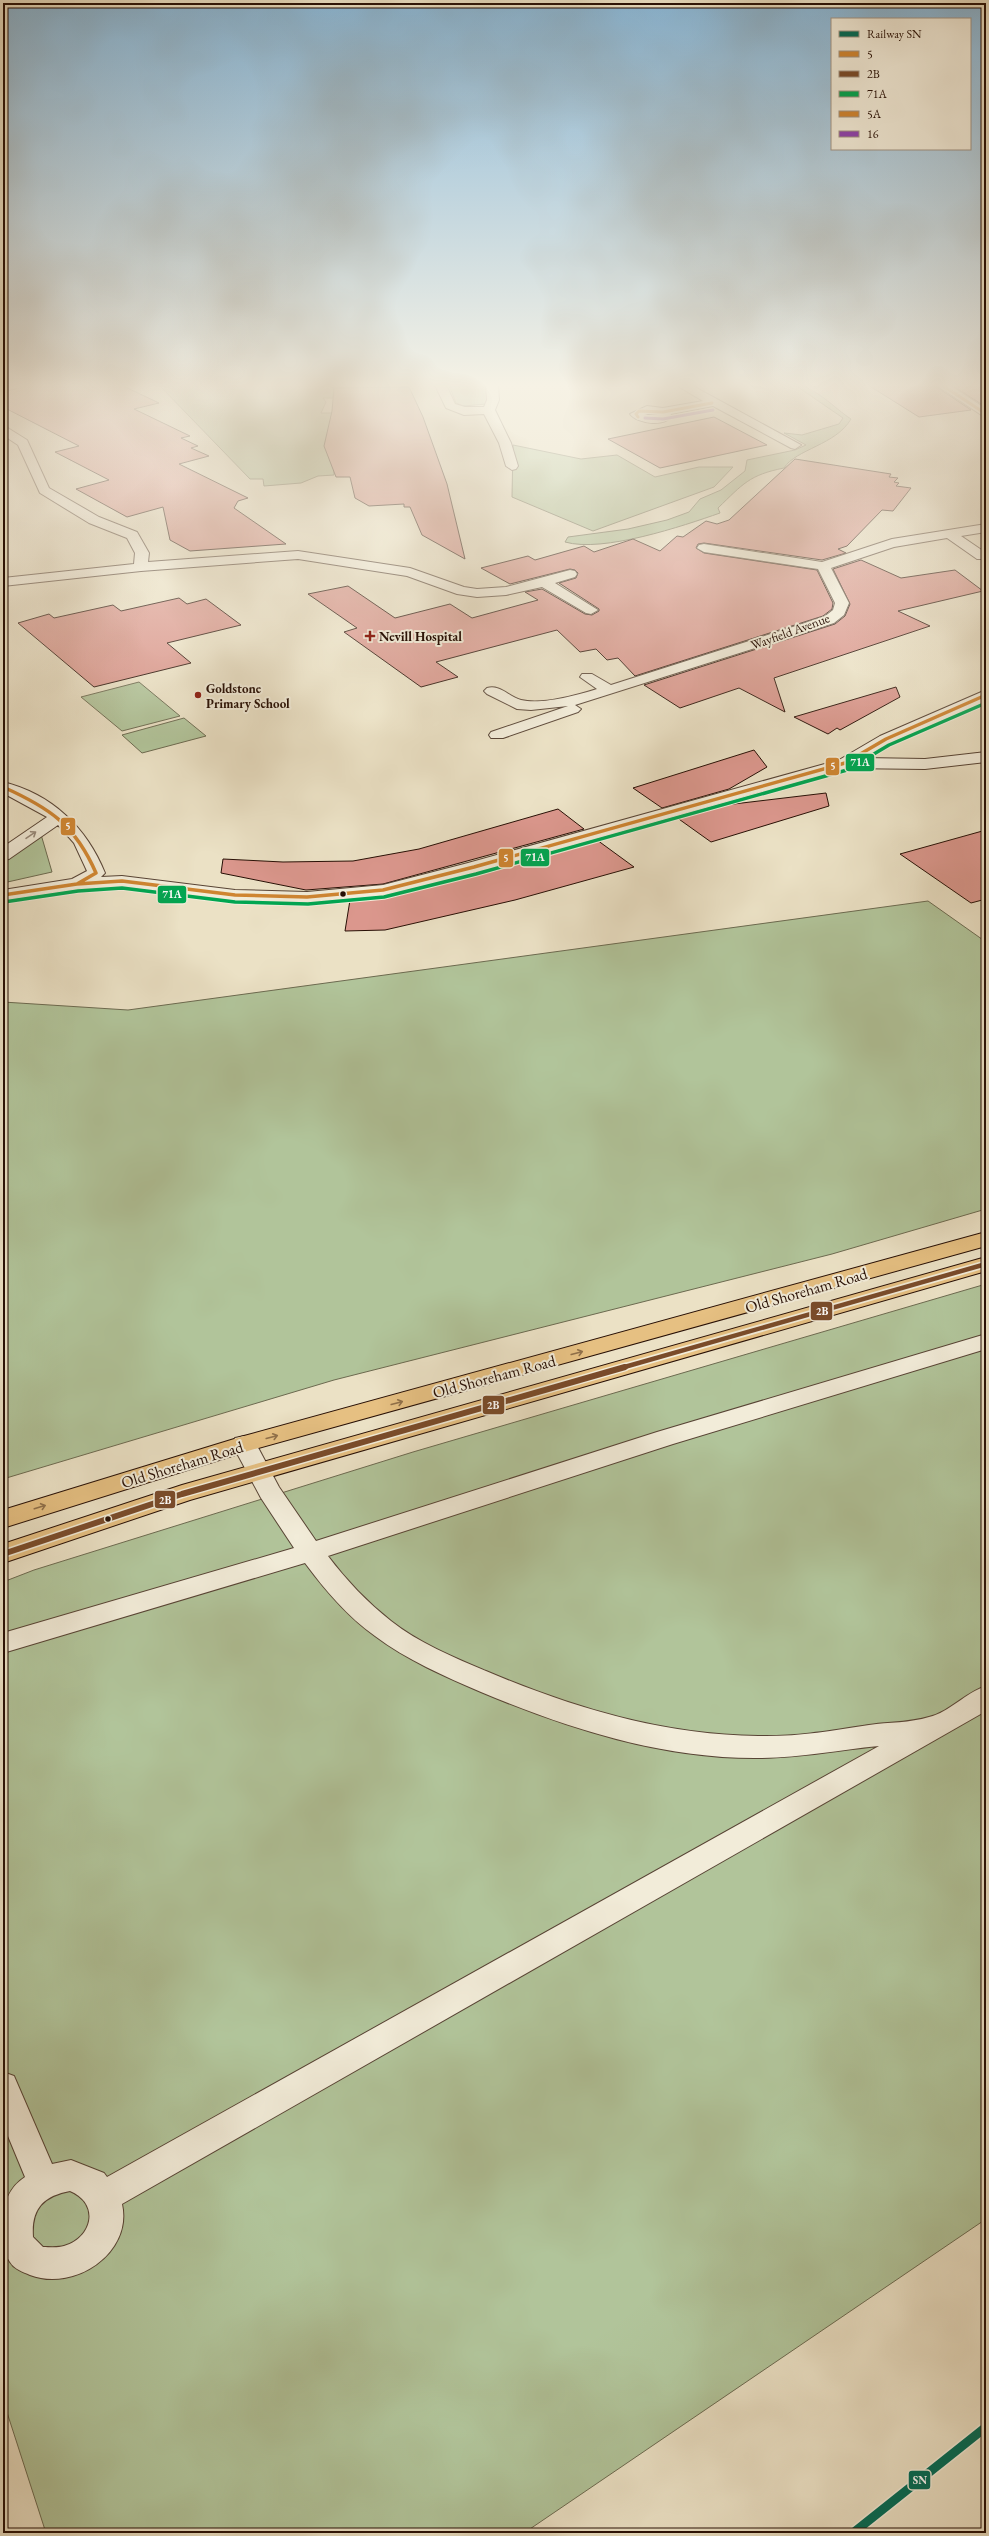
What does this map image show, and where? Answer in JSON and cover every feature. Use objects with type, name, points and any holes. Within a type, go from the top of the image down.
[{"type":"main road","name":"Old Shoreham Road","points":[[3,1519],[244,1444],[986,1239]]},
{"type":"main road","name":"Old Shoreham Road","points":[[3,1554],[182,1494],[986,1264]]},
{"type":"street","points":[[66,503],[94,520],[132,535],[142,553],[141,566]]},
{"type":"street","points":[[704,548],[823,566],[892,542],[986,528]]},
{"type":"street","points":[[949,534],[982,556]]},
{"type":"street","points":[[3,582],[141,566],[304,555],[410,572],[462,591],[477,593],[506,591],[570,574]]},
{"type":"street","name":"Wayfield Avenue","points":[[578,700],[829,620],[839,612],[842,602],[823,566]]},
{"type":"street","points":[[544,582],[591,610]]},
{"type":"street","points":[[587,677],[610,690]]},
{"type":"street","points":[[492,691],[517,704],[531,705],[578,700],[576,708],[497,735]]},
{"type":"street","points":[[3,895],[77,884],[122,881],[235,895],[306,897],[383,890],[474,867],[845,763],[886,739],[986,695]]},
{"type":"street","points":[[886,739],[926,764]]},
{"type":"street","points":[[845,763],[926,764],[986,758]]},
{"type":"street","points":[[3,787],[30,799],[59,816],[83,843],[96,873],[77,884]]},
{"type":"street","points":[[3,855],[59,816]]},
{"type":"street","points":[[3,1643],[312,1552],[666,1438],[986,1341]]},
{"type":"street","points":[[244,1444],[257,1472],[312,1552],[354,1605],[405,1645],[511,1694],[606,1727],[670,1740],[761,1748],[800,1746],[937,1726]]},
{"type":"street","points":[[104,2196],[986,1697]]},
{"type":"street","points":[[3,2086],[43,2181]]},
{"type":"street","points":[[71,2175],[85,2178],[96,2186],[104,2196],[108,2209],[107,2223],[101,2237],[92,2249],[79,2258],[64,2264],[49,2264],[35,2261],[24,2254],[16,2243],[13,2230],[14,2215],[20,2202],[30,2190],[43,2181],[57,2176],[71,2175]]},
{"type":"green space","points":[[527,503],[669,503],[593,531]]},
{"type":"green space","points":[[696,503],[723,503],[718,508],[720,513],[665,531],[600,544],[565,542],[568,537],[628,529],[667,520],[689,512]]},
{"type":"green space","points":[[139,682],[180,716],[122,731],[81,697]]},
{"type":"green space","points":[[184,718],[206,736],[142,753],[122,735]]},
{"type":"green space","points":[[40,831],[52,872],[3,883],[3,862]]},
{"type":"green space","points":[[928,901],[986,942],[986,1209],[832,1254],[334,1380],[3,1479],[3,1002],[128,1010]]},
{"type":"green space","points":[[986,1284],[986,2219],[524,2533],[46,2533],[3,2400],[3,1582],[34,1570],[413,1452]]},
{"type":"building","points":[[102,503],[237,503],[234,508],[286,544],[190,551],[170,540],[163,507],[127,517]]},
{"type":"building","points":[[364,503],[452,503],[465,559],[422,535],[410,507],[404,507],[404,504],[369,506]]},
{"type":"building","points":[[747,503],[899,503],[893,511],[882,510],[847,546],[838,549],[846,553],[822,560],[704,543],[698,544],[696,548],[704,553],[817,570],[833,603],[832,609],[823,616],[635,676],[618,658],[607,660],[596,649],[580,652],[557,630],[436,662],[458,677],[421,687],[344,632],[357,628],[308,594],[348,586],[395,618],[450,604],[472,618],[538,600],[525,592],[542,589],[585,614],[592,615],[599,611],[599,609],[559,583],[576,578],[578,573],[575,570],[570,569],[510,584],[481,568],[528,556],[535,560],[584,546],[594,552],[633,539],[660,551],[677,536],[683,537],[706,521],[717,524],[729,520]]},
{"type":"building","points":[[861,560],[901,578],[955,570],[983,591],[898,611],[930,626],[774,678],[785,712],[739,688],[680,708],[644,685],[835,624],[845,616],[850,604],[833,569]]},
{"type":"building","points":[[179,598],[187,604],[206,599],[241,625],[167,643],[191,663],[94,687],[18,623],[49,614],[54,618],[113,605],[121,611]]},
{"type":"building","points":[[896,687],[900,697],[840,730],[837,728],[828,734],[794,717]]},
{"type":"building","points":[[754,750],[767,767],[729,789],[662,808],[633,788]]},
{"type":"building","points":[[826,793],[829,806],[711,842],[676,817],[717,806]]},
{"type":"building","points":[[558,809],[584,829],[383,884],[306,890],[221,873],[223,859],[283,862],[353,861],[419,849]]},
{"type":"building","points":[[986,830],[986,899],[971,903],[900,854]]},
{"type":"building","points":[[597,840],[634,867],[515,900],[385,930],[345,931],[350,900],[383,896]]},
{"type":"rail line","name":"SN","points":[[853,2533],[986,2427]]},
{"type":"transit line","name":"5","points":[[3,895],[77,884],[122,881],[235,895],[307,897],[383,890],[474,867],[845,763],[886,739],[986,695]]},
{"type":"transit line","name":"71A","points":[[4,902],[78,891],[122,888],[235,902],[308,904],[384,897],[476,874],[847,770],[889,745],[986,703]]},
{"type":"transit line","name":"5","points":[[3,787],[35,802],[48,810],[60,819],[80,841],[96,873],[77,884]]},
{"type":"transit line","name":"2B","points":[[3,1554],[182,1494],[986,1264]]},
{"type":"place","name":"Nevill Hospital","points":[[370,636]]},
{"type":"place","name":"Goldstone Primary School","points":[[198,695]]}]
